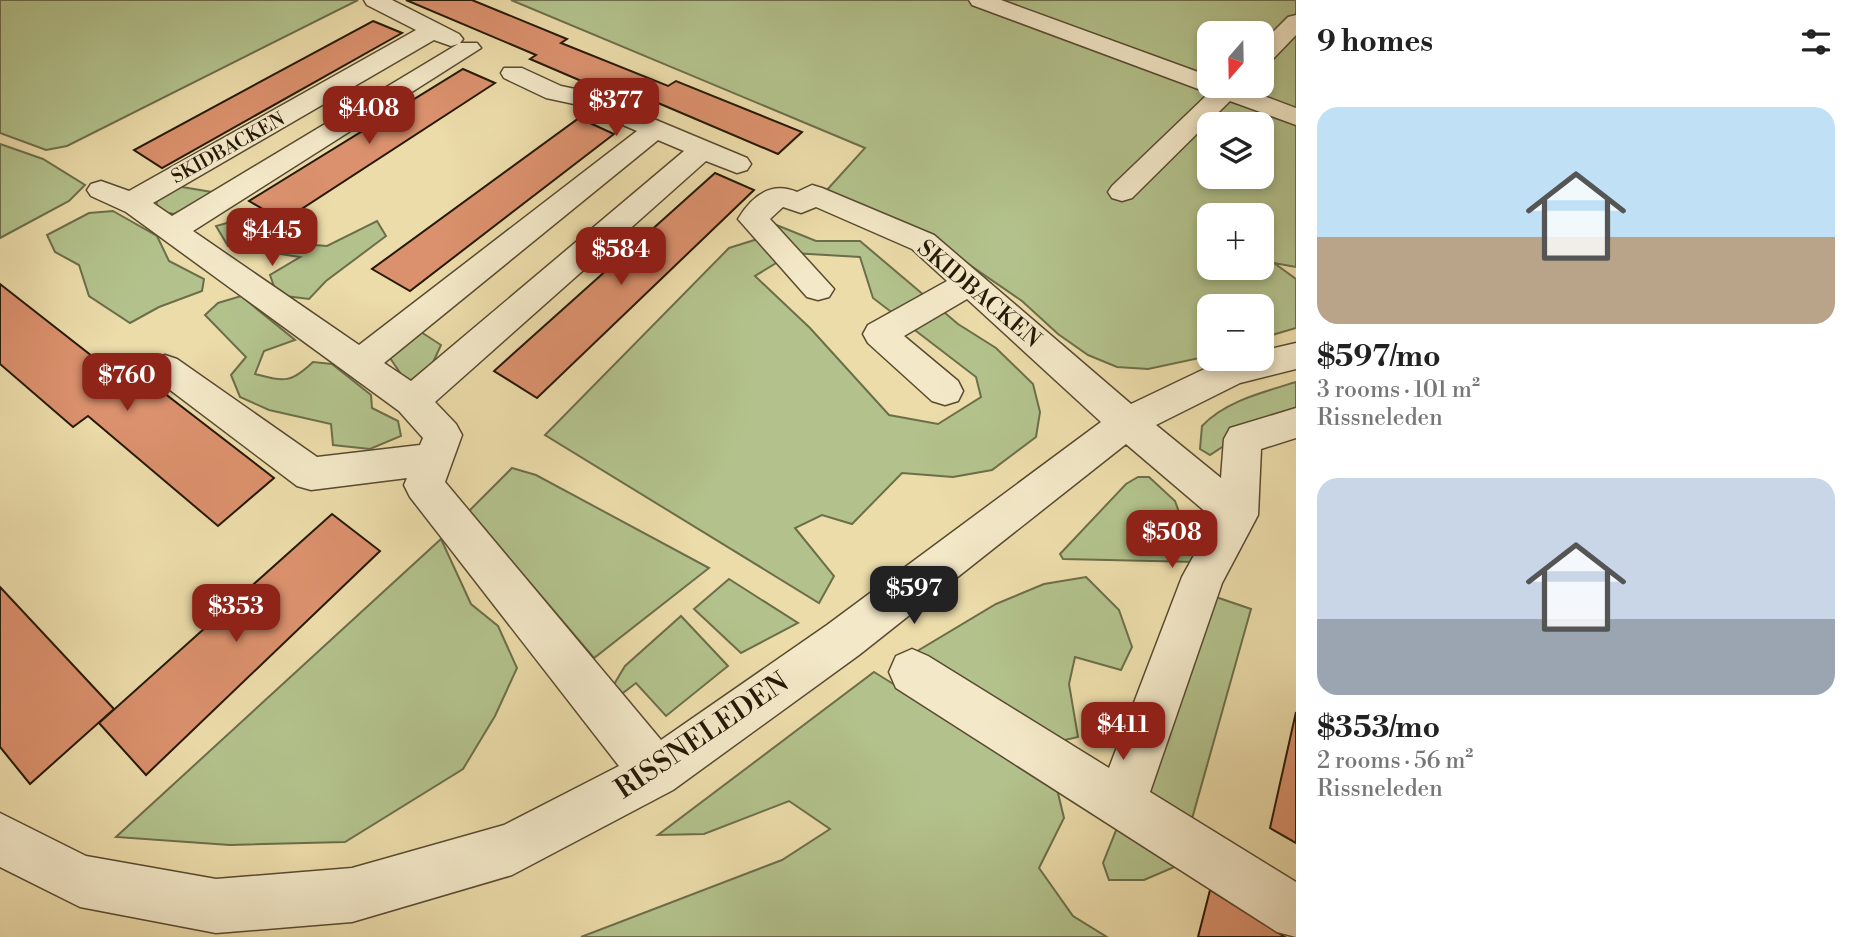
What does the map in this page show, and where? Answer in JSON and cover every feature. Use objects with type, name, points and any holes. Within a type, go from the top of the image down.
[{"type":"street","name":"SKIDBACKEN","points":[[172,230],[476,54],[375,0]]},
{"type":"street","points":[[980,0],[1197,79]]},
{"type":"street","points":[[1274,44],[1296,22]]},
{"type":"street","name":"SKIDBACKEN","points":[[130,202],[434,30]]},
{"type":"street","points":[[513,73],[555,93],[580,97],[737,164]]},
{"type":"street","points":[[1122,192],[1210,98]]},
{"type":"street","points":[[1248,98],[1296,117]]},
{"type":"street","points":[[360,363],[656,128]]},
{"type":"street","points":[[412,401],[703,149]]},
{"type":"street","points":[[101,190],[130,202],[172,230],[412,401],[443,435],[424,485],[656,773]]},
{"type":"street","name":"SKIDBACKEN","points":[[818,289],[753,219],[779,195],[802,204],[812,194],[923,242],[1127,423],[1238,515]]},
{"type":"street","points":[[945,391],[880,334],[969,283]]},
{"type":"street","name":"RISSNELEDEN","points":[[0,839],[80,881],[216,906],[352,895],[512,849],[656,773],[843,640],[1127,423],[1231,372],[1296,356]]},
{"type":"street","points":[[166,368],[311,474],[434,459]]},
{"type":"street","points":[[1121,803],[1203,577],[1238,515],[1242,439],[1296,424]]},
{"type":"street","points":[[912,672],[1296,913]]},
{"type":"green space","points":[[0,0],[358,0],[67,146],[46,150],[0,133]]},
{"type":"green space","points":[[511,0],[1296,0],[1296,267],[1274,263],[1296,279],[1296,328],[1274,334],[1274,294],[1197,294],[1197,359],[1148,369],[1117,367],[1088,355],[1058,334],[1022,301],[929,237],[826,191],[865,148]]},
{"type":"green space","points":[[0,144],[43,159],[85,185],[69,201],[0,238]]},
{"type":"green space","points":[[176,186],[218,193],[174,214],[156,211],[157,199]]},
{"type":"green space","points":[[113,211],[157,236],[169,261],[204,279],[202,291],[159,307],[130,323],[89,296],[79,265],[55,252],[47,235],[89,213]]},
{"type":"green space","points":[[248,217],[271,226],[263,241],[327,246],[377,221],[386,236],[326,281],[309,299],[277,295],[270,275],[300,257],[228,246],[216,226]]},
{"type":"green space","points":[[769,222],[816,241],[860,241],[958,324],[996,348],[1033,384],[1040,412],[1036,437],[992,470],[953,477],[902,473],[852,524],[822,515],[795,528],[834,576],[819,603],[545,435],[729,248],[761,238],[781,260],[755,276],[810,328],[889,415],[938,424],[981,397],[976,377],[873,298],[860,257],[792,253]]},
{"type":"green space","points":[[241,296],[295,340],[264,351],[255,374],[287,379],[299,374],[313,362],[332,364],[371,395],[372,408],[398,421],[401,436],[370,449],[333,445],[331,424],[269,410],[240,397],[231,375],[246,357],[205,315],[218,303]]},
{"type":"green space","points":[[421,332],[441,345],[430,369],[407,383],[388,355]]},
{"type":"green space","points":[[1296,382],[1296,417],[1245,432],[1210,455],[1200,449],[1202,426],[1211,417],[1246,398]]},
{"type":"green space","points":[[512,468],[536,475],[709,568],[594,658],[469,511]]},
{"type":"green space","points":[[1138,477],[1149,477],[1175,501],[1197,562],[1063,559],[1060,554],[1126,484]]},
{"type":"green space","points":[[441,539],[471,604],[498,626],[517,668],[495,716],[463,769],[345,842],[230,845],[116,837]]},
{"type":"green space","points":[[1086,577],[1119,610],[1132,647],[1121,670],[1075,657],[1069,684],[1078,737],[1043,745],[909,656],[996,604],[1044,584]]},
{"type":"green space","points":[[729,579],[798,623],[741,653],[694,609]]},
{"type":"green space","points":[[1210,595],[1251,609],[1179,865],[1144,880],[1109,880],[1103,863]]},
{"type":"green space","points":[[681,616],[728,666],[666,716],[636,683],[619,696],[613,686],[625,666]]},
{"type":"green space","points":[[874,672],[1056,785],[1064,818],[1039,868],[1073,916],[1107,937],[581,937],[782,860],[830,829],[789,801],[704,834],[658,835]]},
{"type":"building","points":[[406,0],[472,0],[567,39],[561,43],[668,86],[676,81],[802,132],[778,154],[651,100],[642,107],[530,59],[536,55]]},
{"type":"building","points":[[373,21],[402,33],[162,168],[134,150]]},
{"type":"building","points":[[463,69],[495,83],[283,221],[249,201]]},
{"type":"building","points":[[579,118],[614,134],[410,291],[372,269]]},
{"type":"building","points":[[715,173],[754,190],[537,398],[494,371]]},
{"type":"building","points":[[0,284],[129,385],[142,376],[274,478],[218,526],[88,416],[73,427],[0,364]]},
{"type":"building","points":[[332,514],[380,551],[146,775],[99,723]]},
{"type":"building","points":[[0,587],[114,709],[30,784],[0,747]]},
{"type":"building","points":[[1296,712],[1296,843],[1270,828]]},
{"type":"building","points":[[1210,890],[1285,937],[1198,937]]}]
